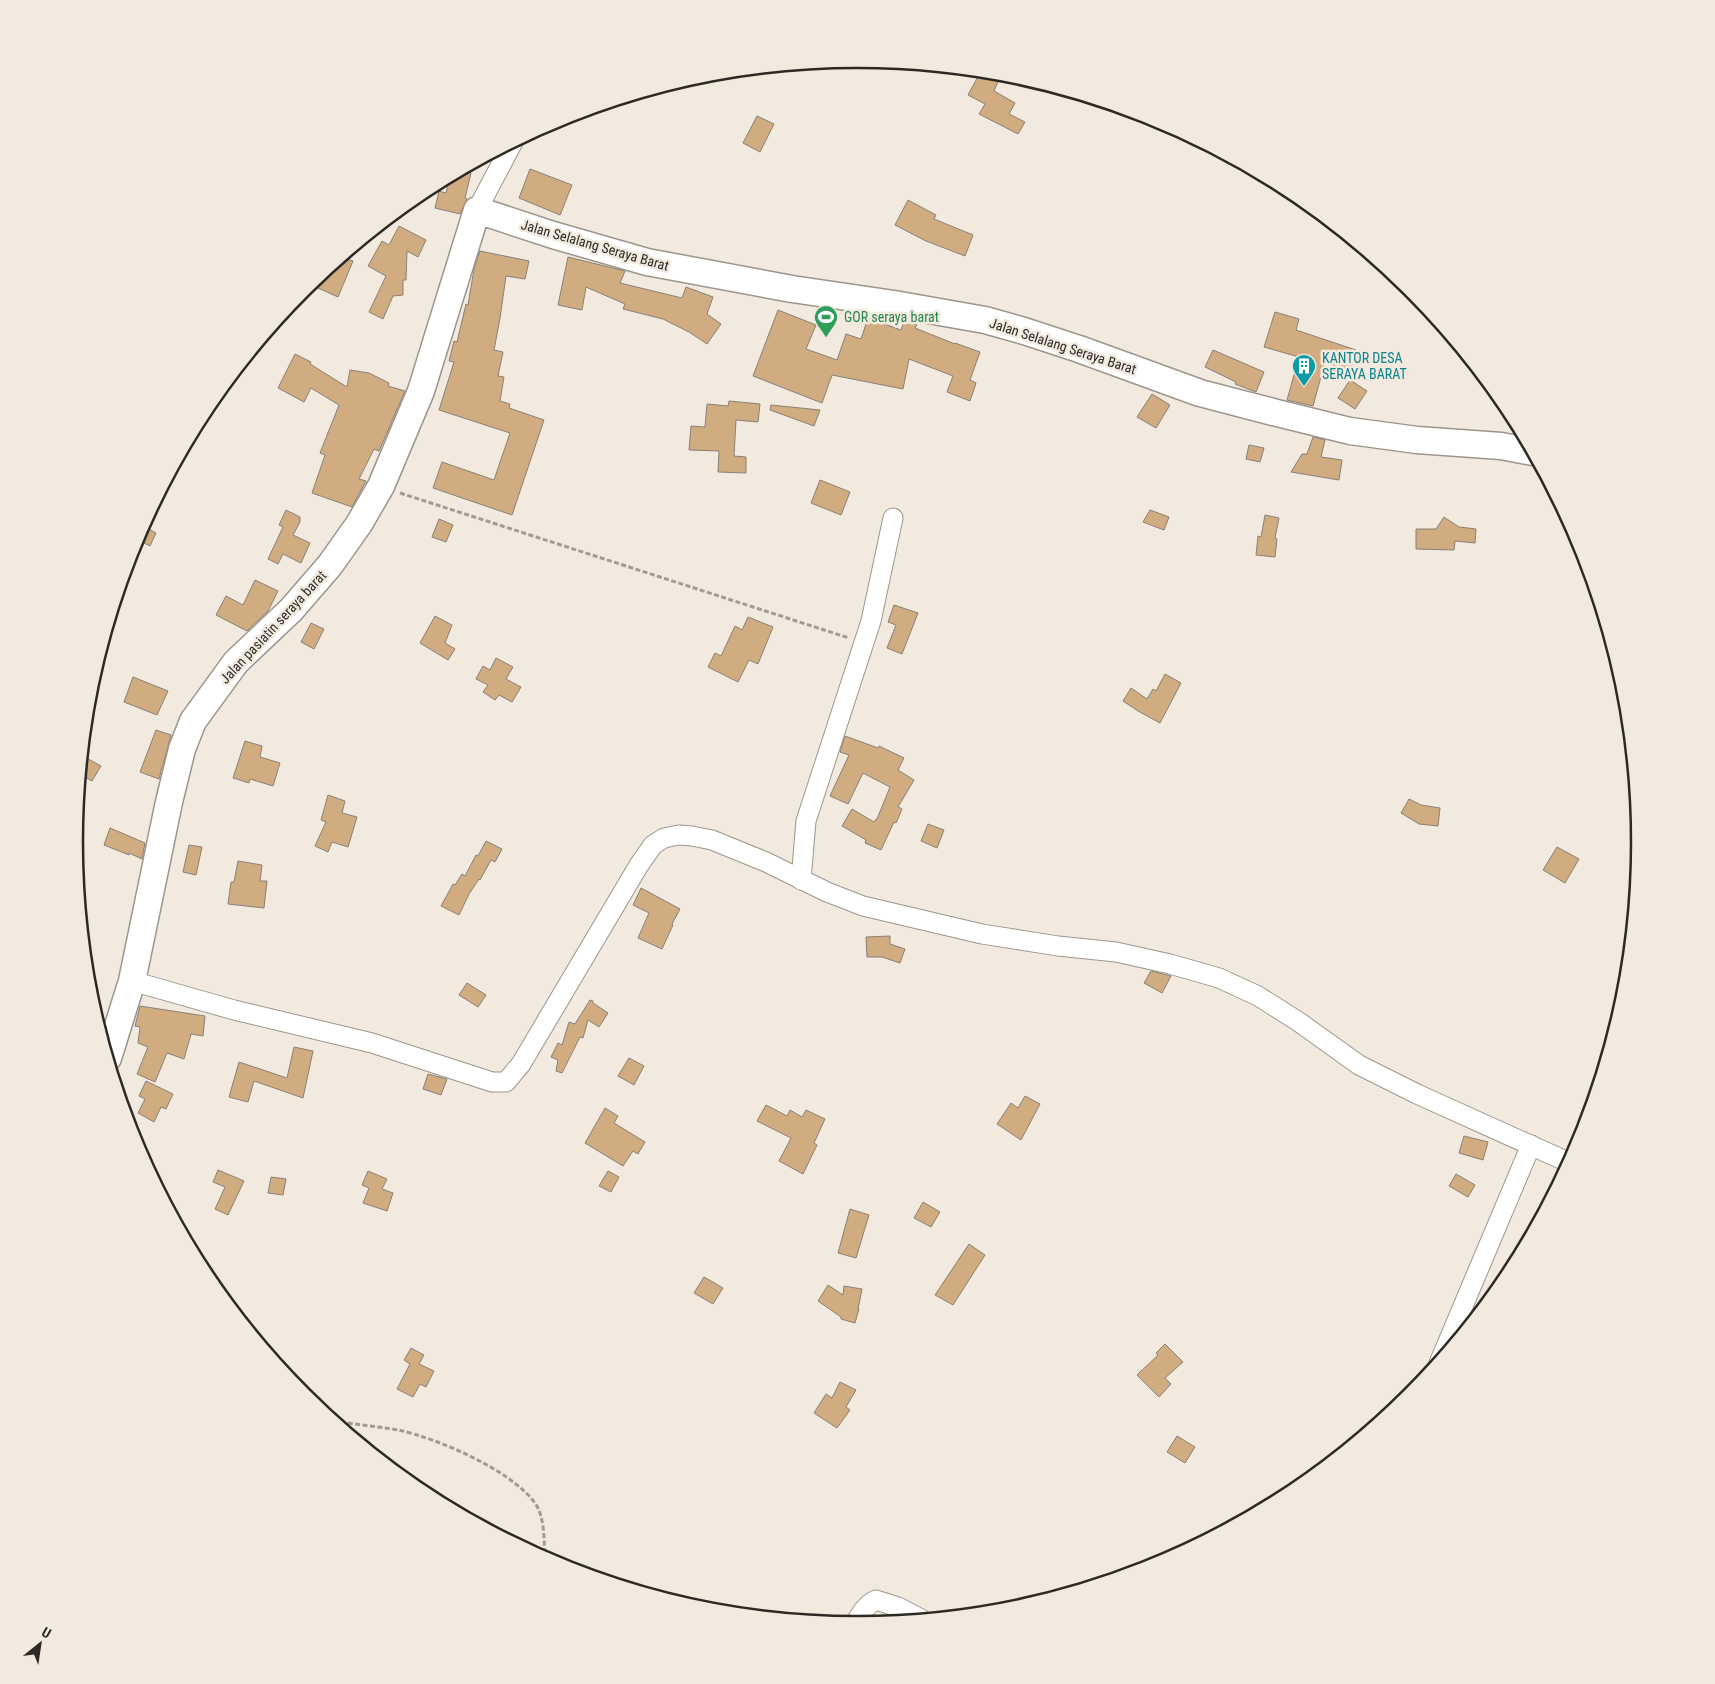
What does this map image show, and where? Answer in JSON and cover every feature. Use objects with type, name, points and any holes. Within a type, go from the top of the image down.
[{"type":"street","points":[[477,210],[509,150]]},
{"type":"street","name":"Jalan Selalang Seraya Barat","points":[[477,210],[553,235],[647,262],[792,289],[985,320],[1079,349],[1200,393],[1276,414],[1350,431],[1417,440],[1501,446],[1525,451]]},
{"type":"street","name":"Jalan pasiatin seraya barat","points":[[111,1048],[132,981],[169,802],[182,749],[193,720],[236,662],[291,610],[330,565],[359,524],[381,486],[421,391],[477,210]]},
{"type":"street","points":[[801,880],[806,821],[871,621],[893,518]]},
{"type":"street","points":[[132,981],[234,1010],[372,1043],[492,1082],[502,1083],[509,1080],[522,1064],[639,865],[653,845],[664,838],[679,835],[712,840],[766,862],[827,892],[863,906],[982,934],[1058,946],[1116,952],[1170,964],[1219,978],[1258,996],[1299,1022],[1359,1065],[1417,1094],[1564,1159]]},
{"type":"street","points":[[1447,1344],[1531,1145]]},
{"type":"street","points":[[859,1616],[862,1611],[876,1600],[893,1604],[913,1615]]},
{"type":"path","points":[[381,486],[864,643]]},
{"type":"path","points":[[345,1422],[399,1430],[439,1443],[475,1459],[516,1483],[536,1504],[544,1528],[545,1551]]},
{"type":"building","points":[[978,77],[999,80],[994,91],[1015,103],[1009,114],[1025,122],[1018,134],[979,114],[985,104],[968,95]]},
{"type":"building","points":[[757,116],[774,124],[760,152],[743,143]]},
{"type":"building","points":[[530,169],[572,185],[560,215],[519,198]]},
{"type":"building","points":[[468,172],[471,173],[465,198],[467,199],[460,214],[435,208],[439,191],[446,193],[448,185]]},
{"type":"building","points":[[908,200],[936,215],[934,219],[973,235],[965,256],[926,241],[895,225]]},
{"type":"building","points":[[399,226],[426,240],[418,257],[407,251],[406,280],[403,280],[403,295],[393,296],[383,319],[369,312],[386,276],[368,266],[382,241],[389,245]]},
{"type":"building","points":[[480,251],[529,261],[525,279],[506,276],[494,350],[503,352],[498,376],[504,377],[500,401],[510,404],[509,408],[544,420],[512,515],[433,488],[442,462],[494,480],[510,433],[439,410],[454,362],[449,361],[454,341],[457,342],[466,304],[468,305],[474,269]]},
{"type":"building","points":[[568,257],[625,271],[620,283],[682,298],[686,287],[713,297],[707,314],[721,324],[707,344],[689,332],[663,319],[623,309],[625,304],[586,287],[582,310],[558,305]]},
{"type":"building","points":[[348,259],[353,261],[338,297],[317,288]]},
{"type":"building","points":[[778,310],[816,325],[806,349],[837,360],[846,334],[861,339],[868,318],[901,330],[904,321],[906,321],[917,325],[915,328],[980,352],[970,380],[976,383],[970,401],[947,392],[953,376],[909,359],[903,389],[832,375],[822,403],[753,376]]},
{"type":"building","points":[[1275,312],[1299,319],[1296,330],[1356,350],[1350,371],[1325,362],[1313,406],[1287,400],[1299,357],[1264,347]]},
{"type":"building","points":[[1213,350],[1264,372],[1256,392],[1235,384],[1236,382],[1205,367]]},
{"type":"building","points":[[295,354],[311,362],[310,364],[347,387],[350,370],[369,373],[389,383],[388,386],[405,391],[379,451],[374,449],[359,479],[366,481],[352,507],[312,493],[325,455],[320,453],[339,405],[311,388],[304,402],[278,388]]},
{"type":"building","points":[[1350,380],[1367,391],[1355,409],[1338,398]]},
{"type":"building","points":[[1152,394],[1170,405],[1156,428],[1137,417]]},
{"type":"building","points":[[729,401],[760,404],[758,422],[736,420],[734,456],[746,457],[746,473],[718,472],[719,451],[689,450],[691,426],[705,427],[707,404],[728,406]]},
{"type":"building","points":[[771,405],[820,410],[814,426],[770,410]]},
{"type":"building","points":[[1313,437],[1325,440],[1321,457],[1342,460],[1339,480],[1291,472],[1302,454],[1307,454]]},
{"type":"building","points":[[1249,445],[1264,448],[1260,462],[1246,459]]},
{"type":"building","points":[[820,480],[850,492],[841,515],[811,503]]},
{"type":"building","points":[[286,510],[300,517],[300,522],[293,535],[310,543],[301,563],[283,554],[278,564],[268,559],[283,527],[279,525]]},
{"type":"building","points":[[1150,510],[1169,517],[1164,530],[1143,522]]},
{"type":"building","points":[[1265,515],[1279,518],[1275,538],[1277,539],[1275,557],[1256,555],[1258,536],[1261,537]]},
{"type":"building","points":[[1444,517],[1459,527],[1476,529],[1475,543],[1455,541],[1454,550],[1416,549],[1416,529],[1436,529]]},
{"type":"building","points":[[439,519],[453,525],[446,542],[432,537]]},
{"type":"building","points":[[149,529],[156,533],[150,546],[143,543]]},
{"type":"building","points":[[255,580],[278,591],[268,611],[247,631],[216,615],[226,596],[243,605]]},
{"type":"building","points":[[894,605],[918,613],[902,654],[887,648],[896,625],[888,622]]},
{"type":"building","points":[[435,616],[452,625],[445,643],[455,649],[448,660],[420,643]]},
{"type":"building","points":[[748,617],[773,627],[758,664],[749,660],[738,682],[708,667],[715,653],[721,656],[735,626],[742,630]]},
{"type":"building","points":[[311,623],[324,629],[314,649],[301,642]]},
{"type":"building","points":[[496,658],[513,667],[506,679],[521,687],[512,702],[499,695],[495,700],[483,692],[488,685],[476,679],[483,666],[490,670]]},
{"type":"building","points":[[1165,674],[1181,683],[1160,723],[1123,701],[1131,688],[1147,699],[1153,689],[1156,691]]},
{"type":"building","points":[[133,677],[168,691],[157,715],[124,702]]},
{"type":"building","points":[[156,730],[171,735],[159,779],[140,772]]},
{"type":"building","points":[[845,736],[878,748],[879,746],[904,758],[898,770],[914,780],[898,807],[902,809],[881,850],[865,843],[866,840],[842,826],[852,809],[874,822],[890,787],[863,773],[848,804],[830,796],[849,755],[840,752]]},
{"type":"building","points":[[245,741],[262,746],[260,757],[280,763],[273,786],[250,779],[249,783],[233,778]]},
{"type":"building","points":[[88,759],[101,766],[92,781],[86,778]]},
{"type":"building","points":[[328,795],[345,801],[342,813],[357,817],[348,847],[332,842],[328,852],[315,846],[326,822],[321,820]]},
{"type":"building","points":[[1409,799],[1421,805],[1440,808],[1438,826],[1419,824],[1401,813]]},
{"type":"building","points":[[928,824],[944,830],[937,848],[921,841]]},
{"type":"building","points":[[110,828],[145,843],[142,859],[104,845]]},
{"type":"building","points":[[486,841],[502,849],[495,862],[491,860],[480,880],[469,894],[459,915],[441,906],[453,884],[455,885],[462,874],[465,876]]},
{"type":"building","points":[[189,845],[202,847],[196,875],[183,872]]},
{"type":"building","points":[[1557,847],[1579,859],[1565,883],[1543,870]]},
{"type":"building","points":[[238,861],[262,865],[260,881],[267,881],[264,908],[228,904],[231,882],[234,882]]},
{"type":"building","points":[[641,888],[680,909],[662,949],[638,938],[649,913],[633,905]]},
{"type":"building","points":[[890,936],[890,944],[905,949],[900,963],[882,957],[867,957],[866,937]]},
{"type":"building","points":[[1151,971],[1171,976],[1162,993],[1144,983]]},
{"type":"building","points":[[467,983],[486,995],[478,1007],[459,995]]},
{"type":"building","points":[[590,1000],[608,1013],[599,1027],[588,1020],[583,1038],[580,1037],[562,1073],[556,1071],[558,1060],[551,1057],[558,1043],[562,1045],[569,1022],[575,1024]]},
{"type":"building","points":[[140,1006],[205,1016],[203,1036],[191,1034],[184,1059],[167,1053],[155,1082],[137,1074],[148,1047],[138,1043],[140,1027],[135,1026]]},
{"type":"building","points":[[294,1047],[313,1051],[303,1098],[254,1081],[248,1102],[229,1097],[239,1062],[287,1078]]},
{"type":"building","points":[[629,1058],[644,1066],[634,1085],[618,1076]]},
{"type":"building","points":[[428,1074],[447,1079],[441,1095],[423,1089]]},
{"type":"building","points":[[146,1081],[173,1094],[166,1109],[161,1107],[154,1122],[138,1113],[145,1099],[139,1096]]},
{"type":"building","points":[[1025,1096],[1040,1104],[1021,1140],[997,1124],[1011,1103],[1018,1108]]},
{"type":"building","points":[[766,1105],[787,1116],[790,1110],[802,1117],[806,1110],[825,1119],[814,1143],[817,1145],[803,1174],[779,1161],[791,1138],[757,1121]]},
{"type":"building","points":[[605,1108],[618,1116],[614,1123],[645,1142],[638,1154],[633,1151],[623,1166],[585,1143]]},
{"type":"building","points":[[1464,1136],[1488,1142],[1483,1160],[1459,1153]]},
{"type":"building","points":[[218,1170],[244,1181],[228,1215],[215,1209],[225,1187],[213,1182]]},
{"type":"building","points":[[368,1171],[387,1179],[382,1189],[393,1193],[387,1211],[363,1203],[369,1188],[362,1185]]},
{"type":"building","points":[[608,1171],[619,1177],[611,1192],[599,1186]]},
{"type":"building","points":[[1456,1174],[1475,1185],[1468,1197],[1449,1186]]},
{"type":"building","points":[[271,1177],[286,1179],[283,1195],[268,1193]]},
{"type":"building","points":[[923,1202],[940,1212],[931,1227],[914,1218]]},
{"type":"building","points":[[850,1209],[869,1215],[856,1258],[838,1253]]},
{"type":"building","points":[[969,1244],[985,1255],[953,1305],[935,1295]]},
{"type":"building","points":[[704,1277],[723,1288],[713,1304],[694,1293]]},
{"type":"building","points":[[828,1285],[843,1295],[844,1286],[862,1289],[855,1323],[841,1319],[841,1317],[818,1301]]},
{"type":"building","points":[[1165,1344],[1183,1362],[1165,1378],[1171,1384],[1159,1397],[1137,1375],[1158,1355],[1156,1353]]},
{"type":"building","points":[[411,1348],[424,1355],[419,1364],[434,1371],[426,1387],[420,1384],[413,1397],[397,1389],[410,1364],[404,1360]]},
{"type":"building","points":[[840,1382],[856,1390],[846,1407],[850,1410],[837,1428],[814,1413],[826,1394],[832,1398]]},
{"type":"building","points":[[1177,1436],[1195,1447],[1185,1463],[1167,1452]]},
{"type":"place","name":"GOR seraya barat","points":[[826,338]]},
{"type":"place","name":"KANTOR DESA SERAYA BARAT","points":[[1304,387]]}]
